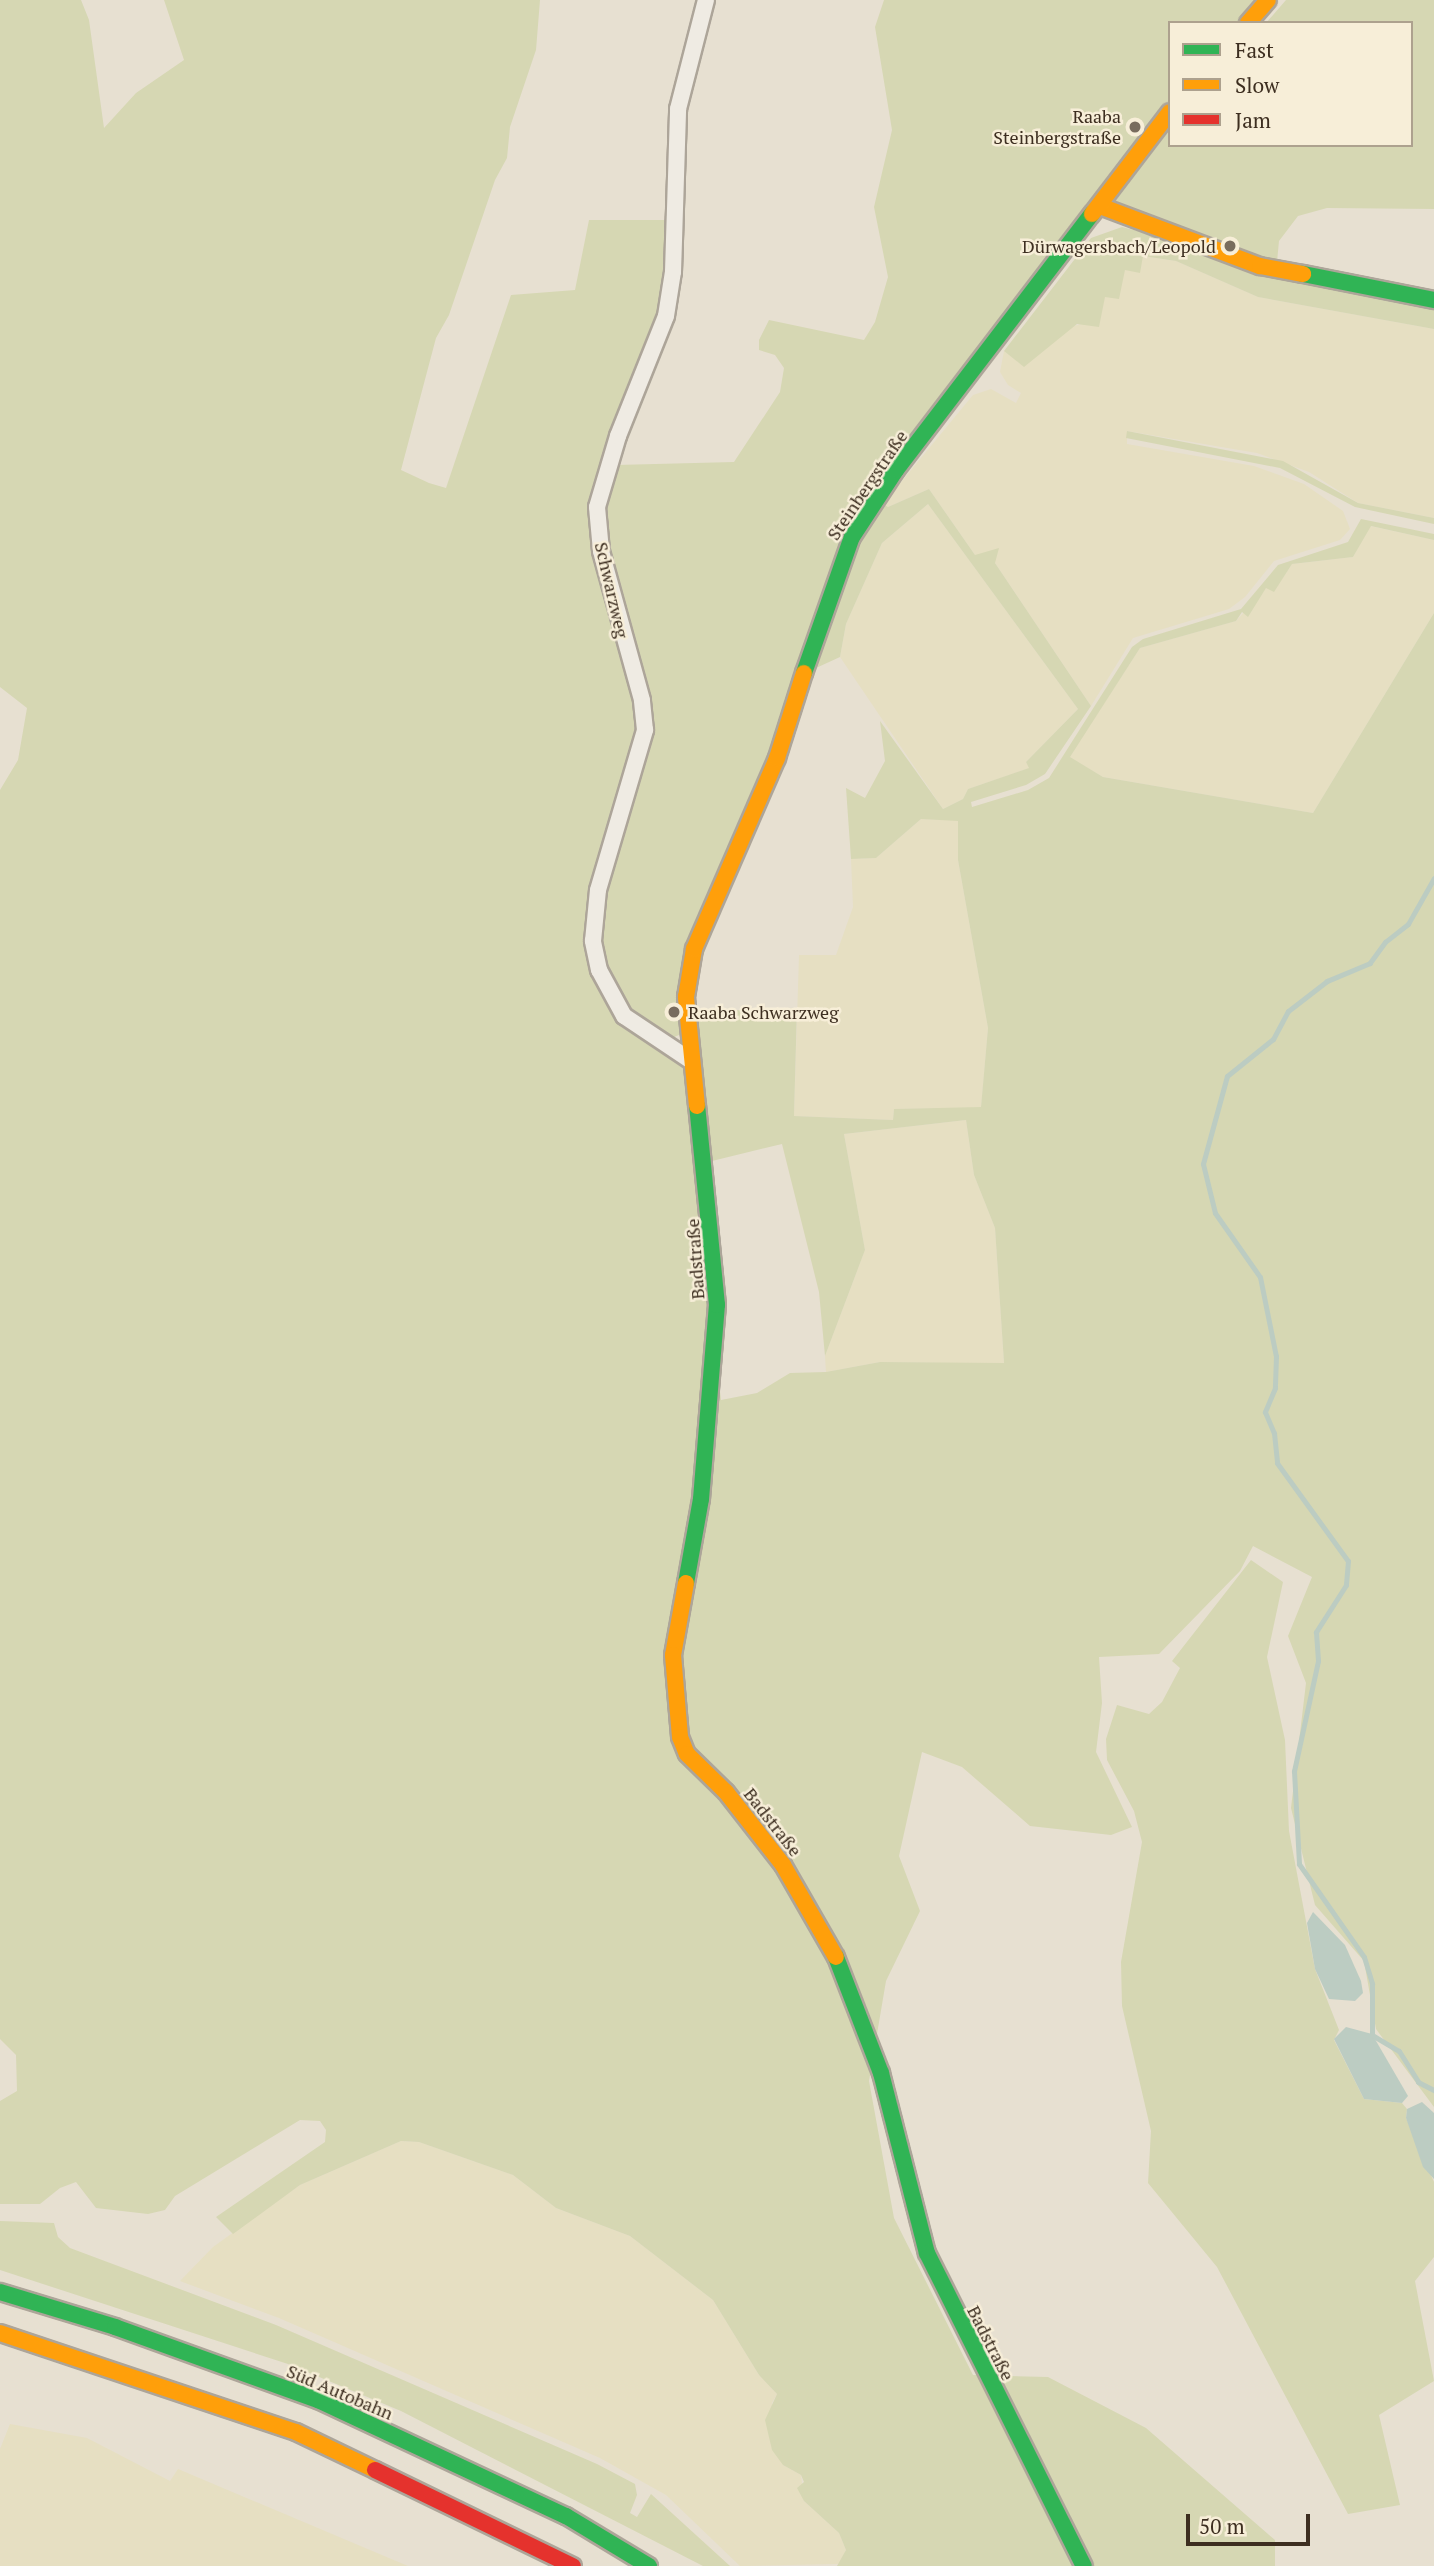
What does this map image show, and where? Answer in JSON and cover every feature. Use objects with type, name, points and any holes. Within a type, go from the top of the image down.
[{"type":"main road","points":[[1250,21],[1268,0]]},
{"type":"main road","name":"Steinbergstraße","points":[[691,1060],[686,997],[694,949],[777,758],[843,556],[896,470],[1168,115]]},
{"type":"main road","points":[[1100,206],[1260,266],[1434,300]]},
{"type":"main road","name":"Badstraße","points":[[691,1060],[710,1201],[717,1305],[701,1499],[673,1655],[680,1737],[687,1754],[726,1792],[783,1865],[828,1937],[881,2073],[913,2212],[927,2253],[1084,2566]]},
{"type":"main road","name":"Süd Autobahn","points":[[0,2292],[115,2327],[318,2400],[566,2516],[649,2566]]},
{"type":"main road","points":[[0,2333],[296,2432],[573,2566]]},
{"type":"street","name":"Schwarzweg","points":[[691,1060],[624,1016],[599,970],[593,941],[598,890],[645,730],[642,700],[601,551],[597,507],[670,295],[678,109],[706,0]]},
{"type":"shaded area","points":[[1143,256],[1176,261],[1258,297],[1434,329],[1434,518],[1358,503],[1309,472],[1257,453],[1127,431],[1127,444],[1254,466],[1304,484],[1343,511],[1350,529],[1340,540],[1274,561],[1245,597],[1229,609],[1133,638],[1091,706],[995,563],[975,555],[929,489],[888,507],[883,504],[973,395],[991,389],[1016,403],[1021,393],[1008,385],[1000,372],[1004,351],[1024,366],[1071,327],[1084,323],[1125,270]]},
{"type":"shaded area","points":[[928,504],[1078,709],[1026,762],[1030,768],[968,789],[963,799],[943,809],[840,657],[846,624],[882,543]]},
{"type":"shaded area","points":[[1370,526],[1434,540],[1434,613],[1313,813],[1103,777],[1069,757],[1140,648],[1236,621],[1267,587],[1274,591],[1292,564],[1353,557]]},
{"type":"shaded area","points":[[921,819],[958,820],[958,860],[988,1028],[981,1108],[894,1109],[893,1120],[794,1116],[799,955],[836,955],[853,907],[851,859],[876,858]]},
{"type":"shaded area","points":[[966,1120],[974,1175],[995,1228],[1004,1364],[880,1362],[826,1372],[825,1356],[865,1250],[844,1134]]},
{"type":"shaded area","points":[[1313,1912],[1345,1945],[1361,1981],[1363,1993],[1355,2001],[1329,1999],[1315,1969],[1307,1923]]},
{"type":"shaded area","points":[[1346,2027],[1372,2034],[1408,2096],[1402,2103],[1364,2099],[1334,2039]]},
{"type":"shaded area","points":[[1422,2102],[1434,2113],[1434,2179],[1423,2167],[1406,2118],[1407,2109]]},
{"type":"shaded area","points":[[401,2141],[419,2142],[513,2175],[556,2208],[630,2236],[713,2300],[759,2375],[777,2394],[772,2403],[783,2465],[801,2475],[804,2501],[839,2533],[846,2550],[840,2564],[740,2566],[666,2495],[600,2458],[279,2318],[180,2281],[213,2247],[300,2185]]},
{"type":"shaded area","points":[[10,2424],[87,2438],[170,2481],[178,2469],[408,2566],[0,2566],[0,2449]]},
{"type":"green space","points":[[0,0],[81,0],[89,20],[104,128],[136,93],[184,60],[164,0],[540,0],[536,50],[510,127],[507,158],[495,180],[449,315],[436,338],[401,470],[429,483],[446,488],[511,295],[575,290],[589,220],[671,220],[667,295],[594,506],[641,730],[594,889],[607,998],[682,1061],[721,1400],[757,1393],[790,1373],[826,1372],[880,1362],[1004,1363],[995,1228],[974,1175],[966,1120],[844,1134],[865,1250],[825,1356],[819,1292],[782,1144],[712,1161],[696,1012],[797,1008],[794,1116],[893,1120],[894,1109],[981,1107],[988,1028],[958,860],[958,821],[921,819],[876,858],[851,859],[846,788],[865,798],[885,761],[880,721],[943,809],[963,799],[968,789],[1029,768],[1026,762],[1078,709],[928,504],[882,543],[846,624],[840,657],[816,668],[851,557],[883,504],[888,507],[929,489],[975,555],[999,548],[995,563],[1091,706],[1045,774],[1026,785],[971,802],[972,807],[1028,790],[1049,778],[1132,647],[1143,639],[1241,609],[1278,565],[1348,542],[1361,519],[1434,534],[1434,540],[1371,526],[1353,557],[1292,564],[1274,592],[1266,588],[1248,617],[1242,612],[1236,621],[1140,648],[1070,757],[1103,777],[1313,813],[1434,613],[1434,2107],[1376,2029],[1364,1961],[1315,1905],[1291,1808],[1306,1683],[1288,1636],[1312,1577],[1253,1546],[1240,1571],[1159,1654],[1099,1657],[1102,1703],[1096,1752],[1132,1827],[1111,1835],[1030,1826],[962,1767],[922,1752],[899,1856],[920,1911],[886,1981],[869,2081],[894,2218],[973,2375],[1048,2377],[1146,2428],[1275,2540],[1275,2566],[837,2566],[846,2550],[839,2533],[804,2501],[797,2488],[804,2482],[801,2475],[783,2465],[772,2450],[765,2420],[777,2394],[759,2375],[713,2300],[630,2236],[556,2208],[513,2175],[419,2142],[401,2141],[300,2185],[233,2234],[216,2217],[325,2142],[326,2130],[320,2121],[300,2120],[175,2196],[165,2210],[148,2214],[96,2208],[76,2182],[60,2188],[40,2204],[0,2204],[0,2101],[17,2091],[16,2055],[0,2039],[0,790],[18,760],[27,708],[0,687]]},
{"type":"green space","points":[[884,0],[1268,0],[1250,21],[1168,21],[1168,115],[890,465],[749,807],[679,1035],[672,1038],[648,1028],[629,1012],[605,968],[600,940],[604,892],[651,731],[607,550],[604,508],[616,465],[734,462],[780,392],[784,368],[775,355],[759,350],[759,340],[769,320],[864,340],[875,322],[888,277],[874,207],[892,130],[875,27]]},
{"type":"green space","points":[[1286,0],[1434,0],[1434,209],[1327,208],[1298,216],[1279,241],[1277,262],[1100,206],[1168,131],[1168,147],[1413,147],[1413,21],[1268,21]]},
{"type":"green space","points":[[1122,227],[1434,306],[1434,329],[1258,297],[1176,261],[1143,256],[1140,273],[1125,270],[1119,299],[1105,297],[1099,327],[1077,324],[1024,367],[1004,351],[1091,238]]},
{"type":"green space","points":[[1127,431],[1283,461],[1358,503],[1434,518],[1434,524],[1355,507],[1280,468],[1126,438]]},
{"type":"green space","points":[[1251,1560],[1283,1582],[1267,1657],[1285,1740],[1289,1831],[1315,1969],[1339,2030],[1334,2040],[1364,2099],[1402,2103],[1407,2109],[1406,2118],[1434,2182],[1434,2257],[1415,2281],[1434,2381],[1379,2415],[1400,2505],[1348,2514],[1217,2267],[1148,2183],[1151,2131],[1122,2006],[1121,1962],[1142,1842],[1134,1811],[1107,1760],[1106,1739],[1117,1705],[1149,1714],[1162,1702],[1180,1668],[1172,1661]]},
{"type":"green space","points":[[0,2221],[54,2223],[58,2237],[70,2248],[276,2325],[597,2464],[635,2484],[637,2495],[630,2513],[637,2517],[651,2494],[730,2566],[703,2566],[401,2411],[288,2364],[0,2270]]},
{"type":"waterway","points":[[1434,878],[1408,924],[1385,942],[1370,963],[1327,981],[1288,1011],[1273,1039],[1227,1076],[1203,1164],[1215,1213],[1260,1277],[1276,1356],[1275,1388],[1265,1412],[1274,1433],[1277,1463],[1348,1561],[1346,1585],[1316,1632],[1318,1661],[1294,1771],[1299,1864],[1364,1957],[1372,1984],[1372,2035],[1399,2051],[1418,2082],[1434,2090]]},
{"type":"traffic: fast","points":[[804,673],[852,537],[896,470],[1092,214]]},
{"type":"traffic: fast","points":[[1303,274],[1434,300]]},
{"type":"traffic: fast","points":[[686,1583],[701,1499],[717,1305],[697,1106]]},
{"type":"traffic: fast","points":[[836,1957],[881,2073],[927,2253],[1084,2566]]},
{"type":"traffic: fast","points":[[0,2292],[115,2327],[318,2400],[566,2516],[649,2566]]},
{"type":"traffic: slow","points":[[1250,21],[1268,0]]},
{"type":"traffic: slow","points":[[1092,214],[1168,115]]},
{"type":"traffic: slow","points":[[1100,206],[1260,266],[1303,274]]},
{"type":"traffic: slow","points":[[697,1106],[686,997],[694,949],[777,758],[804,673]]},
{"type":"traffic: slow","points":[[686,1583],[673,1655],[680,1737],[687,1754],[726,1792],[783,1865],[836,1957]]},
{"type":"traffic: slow","points":[[0,2333],[296,2432],[375,2470]]},
{"type":"traffic: jam","points":[[375,2470],[573,2566]]},
{"type":"place","name":"Raaba Steinbergstraße","points":[[1135,127]]},
{"type":"place","name":"Dürwagersbach/Leopold","points":[[1230,246]]},
{"type":"place","name":"Raaba Schwarzweg","points":[[674,1012]]}]
